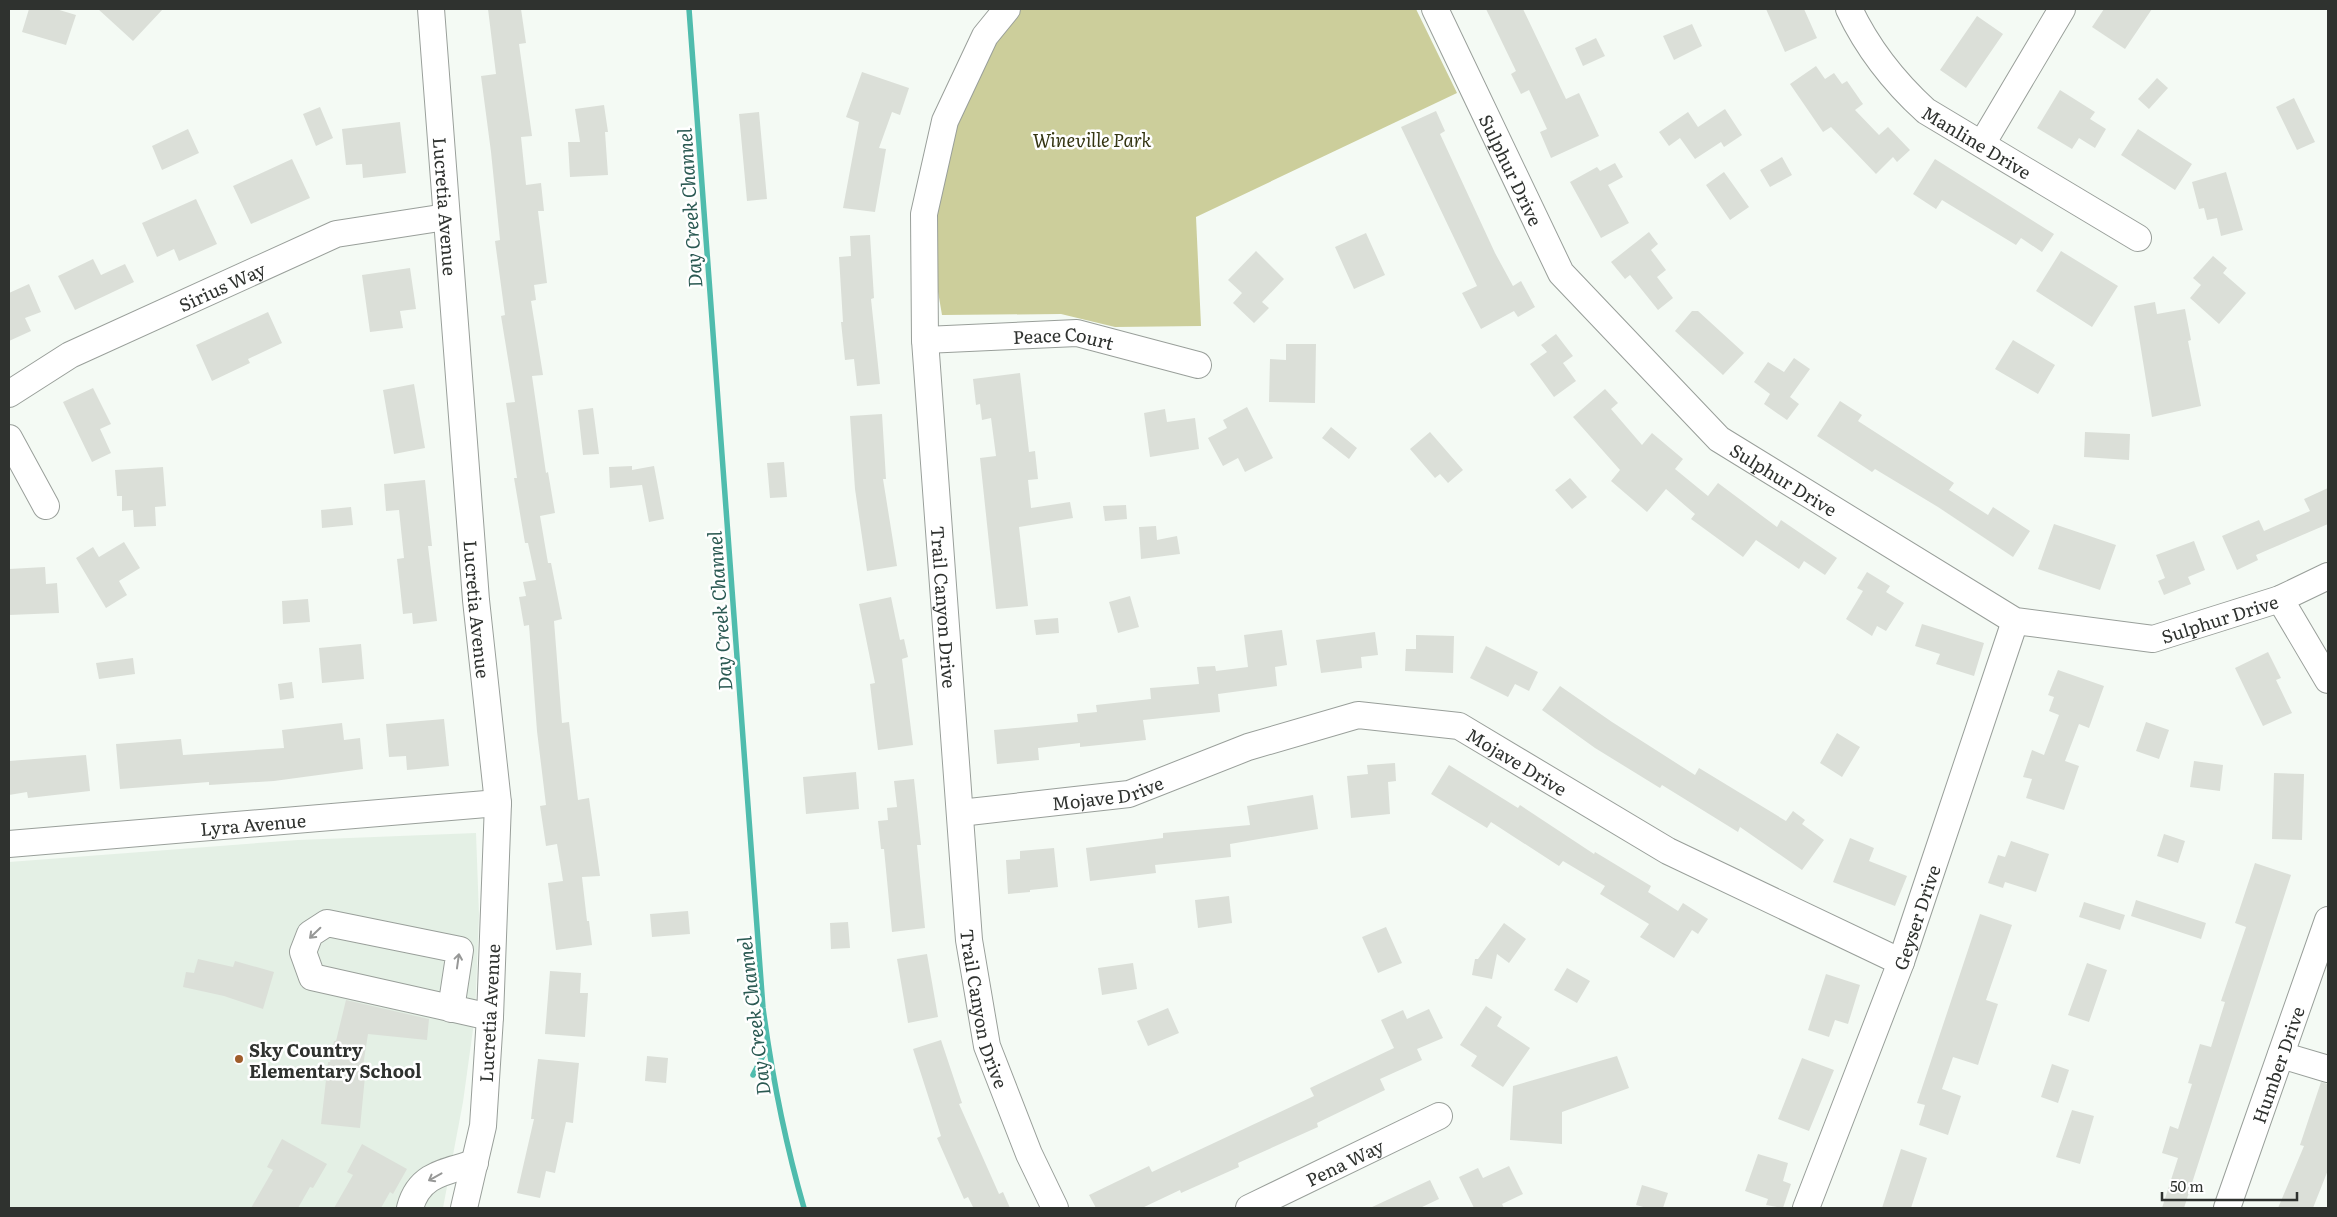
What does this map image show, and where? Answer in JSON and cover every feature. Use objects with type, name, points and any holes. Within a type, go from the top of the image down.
[{"type":"street","name":"Lucretia Avenue","points":[[431,9],[476,600],[498,803],[490,1017],[483,1126],[464,1208]]},
{"type":"street","name":"Trail Canyon Drive","points":[[1007,9],[985,36],[945,122],[924,214],[925,340],[969,940],[987,1046],[1029,1154],[1055,1208]]},
{"type":"street","name":"Sulphur Drive","points":[[1435,9],[1561,273],[1719,439],[2015,621],[2153,639],[2280,598],[2328,576]]},
{"type":"street","name":"Manline Drive","points":[[1849,9],[1873,53],[1904,91],[1926,111],[2138,238]]},
{"type":"street","points":[[1982,144],[2062,9]]},
{"type":"street","name":"Sirius Way","points":[[9,394],[70,354],[336,234],[446,216]]},
{"type":"street","name":"Peace Court","points":[[925,340],[1077,333],[1198,365]]},
{"type":"street","points":[[9,438],[46,506]]},
{"type":"street","points":[[2280,598],[2328,680]]},
{"type":"street","name":"Geyser Drive","points":[[1806,1208],[1901,962],[2015,621]]},
{"type":"street","name":"Mojave Drive","points":[[960,813],[1129,794],[1248,747],[1358,715],[1459,726],[1668,851],[1901,962]]},
{"type":"street","name":"Lyra Avenue","points":[[9,844],[498,803]]},
{"type":"street","name":"Humber Drive","points":[[2227,1208],[2328,920]]},
{"type":"street","points":[[451,1009],[460,950],[327,923],[310,934],[303,952],[312,977],[451,1009],[490,1017]]},
{"type":"street","points":[[2281,1055],[2328,1069]]},
{"type":"street","name":"Pena Way","points":[[1249,1208],[1439,1116]]},
{"type":"street","points":[[410,1208],[414,1194],[423,1183],[444,1172],[475,1163]]},
{"type":"shaded area","name":"Sky Country Elementary School","points":[[476,833],[479,915],[475,1015],[463,1102],[443,1208],[9,1208],[9,862],[298,840]]},
{"type":"green space","name":"Wineville Park","points":[[1015,9],[1416,9],[1457,93],[1196,217],[1201,326],[1115,327],[1061,314],[942,315],[934,268],[938,203],[953,133],[978,73]]},
{"type":"building","points":[[29,9],[56,9],[76,15],[66,45],[22,32]]},
{"type":"building","points":[[98,9],[163,9],[133,41]]},
{"type":"building","points":[[488,9],[521,9],[526,43],[519,44],[532,136],[521,137],[526,185],[541,183],[544,211],[538,211],[547,283],[534,285],[536,300],[531,301],[543,375],[532,376],[546,473],[548,472],[555,513],[540,516],[548,563],[551,563],[562,619],[554,621],[562,723],[569,722],[578,800],[589,798],[600,876],[582,877],[592,945],[556,950],[548,883],[563,881],[557,844],[546,846],[540,806],[546,805],[537,731],[529,625],[524,626],[519,597],[526,596],[523,582],[536,580],[528,543],[525,543],[514,478],[517,478],[506,403],[515,402],[501,316],[505,315],[495,241],[500,240],[481,76],[496,74]]},
{"type":"building","points":[[1486,9],[1523,9],[1566,99],[1579,93],[1599,136],[1551,158],[1540,132],[1547,129],[1529,90],[1521,94],[1511,74],[1516,71]]},
{"type":"building","points":[[1766,9],[1804,9],[1817,38],[1785,52]]},
{"type":"building","points":[[2104,9],[2152,9],[2125,49],[2092,27]]},
{"type":"building","points":[[1977,16],[2003,34],[1966,88],[1940,70]]},
{"type":"building","points":[[1692,24],[1702,46],[1674,60],[1663,36]]},
{"type":"building","points":[[1596,38],[1605,56],[1583,66],[1575,48]]},
{"type":"building","points":[[1816,66],[1825,79],[1834,73],[1842,84],[1847,81],[1863,104],[1855,110],[1879,135],[1888,127],[1910,150],[1897,162],[1893,157],[1876,174],[1831,127],[1823,132],[1790,84]]},
{"type":"building","points":[[862,72],[909,88],[900,115],[892,112],[879,148],[886,149],[875,212],[843,208],[859,122],[846,117]]},
{"type":"building","points":[[2157,78],[2168,88],[2149,109],[2138,99]]},
{"type":"building","points":[[2060,90],[2095,112],[2090,119],[2106,129],[2095,148],[2079,138],[2072,149],[2037,128]]},
{"type":"building","points":[[2294,98],[2315,142],[2297,150],[2276,107]]},
{"type":"building","points":[[604,105],[608,132],[605,132],[608,175],[570,177],[568,142],[580,142],[575,109]]},
{"type":"building","points":[[320,107],[333,138],[316,146],[303,114]]},
{"type":"building","points":[[1725,109],[1742,135],[1724,147],[1721,142],[1695,159],[1680,138],[1669,146],[1659,132],[1688,112],[1698,127]]},
{"type":"building","points":[[1436,111],[1445,131],[1440,134],[1495,253],[1513,286],[1521,281],[1535,307],[1518,317],[1514,311],[1481,329],[1462,293],[1477,286],[1401,127]]},
{"type":"building","points":[[759,112],[767,199],[747,201],[739,114]]},
{"type":"building","points":[[400,122],[406,173],[363,178],[362,164],[346,165],[342,129]]},
{"type":"building","points":[[188,129],[199,153],[162,170],[152,146]]},
{"type":"building","points":[[2138,129],[2192,164],[2175,190],[2121,155]]},
{"type":"building","points":[[1782,157],[1792,175],[1770,187],[1760,170]]},
{"type":"building","points":[[292,159],[310,198],[251,224],[233,186]]},
{"type":"building","points":[[1935,159],[2054,234],[2042,252],[2021,238],[2016,245],[1942,200],[1936,209],[1913,194]]},
{"type":"building","points":[[1615,163],[1623,177],[1608,185],[1629,223],[1601,238],[1570,182],[1597,167],[1600,171]]},
{"type":"building","points":[[1724,172],[1749,207],[1730,220],[1706,185]]},
{"type":"building","points":[[2226,172],[2243,230],[2221,236],[2217,218],[2207,220],[2204,208],[2199,209],[2192,182]]},
{"type":"building","points":[[196,199],[217,244],[179,261],[174,249],[157,257],[142,223]]},
{"type":"building","points":[[1649,232],[1658,244],[1651,250],[1666,270],[1657,277],[1673,298],[1658,310],[1630,275],[1625,279],[1611,262]]},
{"type":"building","points":[[1366,233],[1385,275],[1354,289],[1335,247]]},
{"type":"building","points":[[870,235],[874,298],[871,299],[880,384],[857,386],[854,359],[845,360],[841,322],[843,322],[839,257],[851,256],[850,236]]},
{"type":"building","points":[[1256,251],[1284,279],[1262,302],[1269,308],[1254,323],[1233,303],[1242,293],[1228,280]]},
{"type":"building","points":[[2061,251],[2118,286],[2092,327],[2036,291]]},
{"type":"building","points":[[2213,256],[2227,268],[2223,273],[2246,293],[2219,324],[2190,298],[2201,285],[2193,278]]},
{"type":"building","points":[[93,259],[101,275],[125,264],[134,282],[75,310],[58,276]]},
{"type":"building","points":[[410,268],[416,309],[400,311],[403,328],[370,332],[362,275]]},
{"type":"building","points":[[29,284],[41,312],[25,318],[31,331],[9,341],[9,293]]},
{"type":"building","points":[[2155,302],[2157,314],[2185,309],[2191,340],[2188,341],[2201,406],[2152,417],[2134,306]]},
{"type":"building","points":[[1692,311],[1698,311],[1744,353],[1723,375],[1675,331]]},
{"type":"building","points":[[268,312],[282,343],[248,359],[250,363],[212,381],[196,345]]},
{"type":"building","points":[[1556,334],[1573,356],[1563,363],[1576,381],[1554,397],[1530,364],[1547,352],[1541,345]]},
{"type":"building","points":[[2013,340],[2055,365],[2038,394],[1995,369]]},
{"type":"building","points":[[1286,344],[1316,344],[1315,403],[1269,402],[1270,359],[1286,360]]},
{"type":"building","points":[[1794,358],[1810,369],[1790,397],[1799,404],[1787,420],[1764,404],[1770,394],[1754,382],[1768,362],[1784,372]]},
{"type":"building","points":[[1020,373],[1029,452],[1035,451],[1038,479],[1028,480],[1031,508],[1070,502],[1073,518],[1019,527],[1028,606],[996,609],[980,458],[996,456],[991,418],[982,420],[980,404],[976,405],[973,379]]},
{"type":"building","points":[[414,384],[425,448],[394,454],[383,390]]},
{"type":"building","points":[[93,388],[111,424],[100,429],[111,453],[92,462],[63,402]]},
{"type":"building","points":[[1605,389],[1618,403],[1611,409],[1642,445],[1652,433],[1683,459],[1675,469],[1708,496],[1718,483],[1777,527],[1781,520],[1837,558],[1825,575],[1804,561],[1799,569],[1756,540],[1743,557],[1691,519],[1695,514],[1666,489],[1647,512],[1611,481],[1620,470],[1573,417]]},
{"type":"building","points":[[1840,401],[1862,415],[1858,421],[1954,483],[1949,490],[1988,515],[1993,507],[2030,531],[2013,557],[1938,507],[1875,469],[1872,472],[1817,436]]},
{"type":"building","points":[[1247,407],[1273,458],[1245,472],[1238,458],[1223,466],[1208,438],[1227,428],[1223,420]]},
{"type":"building","points":[[593,408],[599,454],[583,455],[578,410]]},
{"type":"building","points":[[1165,409],[1167,422],[1195,418],[1199,449],[1150,457],[1144,413]]},
{"type":"building","points":[[882,414],[886,479],[883,479],[897,566],[867,571],[855,489],[850,416]]},
{"type":"building","points":[[1331,427],[1357,448],[1349,459],[1322,438]]},
{"type":"building","points":[[1430,432],[1463,470],[1448,483],[1440,474],[1435,478],[1410,449]]},
{"type":"building","points":[[2085,432],[2130,434],[2129,460],[2084,457]]},
{"type":"building","points":[[784,462],[787,497],[770,498],[767,463]]},
{"type":"building","points":[[632,466],[632,470],[654,466],[664,519],[649,522],[642,485],[610,488],[609,467]]},
{"type":"building","points":[[163,467],[166,506],[155,507],[156,526],[134,527],[133,510],[122,511],[122,496],[117,496],[115,470]]},
{"type":"building","points":[[1570,478],[1587,497],[1572,509],[1555,490]]},
{"type":"building","points":[[425,480],[432,546],[428,546],[437,621],[413,624],[412,613],[403,614],[397,559],[404,558],[399,510],[386,511],[384,484]]},
{"type":"building","points":[[2328,488],[2328,524],[2256,555],[2258,560],[2237,570],[2222,536],[2259,520],[2264,531],[2310,511],[2304,499]]},
{"type":"building","points":[[1126,505],[1127,519],[1105,521],[1103,506]]},
{"type":"building","points":[[351,507],[353,525],[322,528],[321,510]]},
{"type":"building","points":[[2054,524],[2116,545],[2100,590],[2038,569]]},
{"type":"building","points":[[1156,526],[1157,540],[1177,536],[1180,554],[1141,559],[1139,527]]},
{"type":"building","points":[[2194,541],[2205,570],[2188,577],[2191,584],[2164,595],[2158,581],[2165,578],[2156,555]]},
{"type":"building","points":[[124,542],[140,568],[119,581],[127,595],[106,608],[76,558],[93,547],[99,557]]},
{"type":"building","points":[[45,567],[46,584],[57,583],[59,613],[9,615],[9,569]]},
{"type":"building","points":[[1867,572],[1890,586],[1886,592],[1904,603],[1886,631],[1877,626],[1872,636],[1846,619],[1863,591],[1857,588]]},
{"type":"building","points":[[1130,596],[1139,627],[1118,633],[1109,602]]},
{"type":"building","points":[[891,597],[900,640],[904,639],[908,657],[902,659],[913,745],[878,750],[870,684],[875,683],[859,604]]},
{"type":"building","points":[[308,599],[310,622],[283,624],[282,601]]},
{"type":"building","points":[[1058,618],[1059,633],[1036,635],[1034,620]]},
{"type":"building","points":[[1922,624],[1984,643],[1974,676],[1936,664],[1940,654],[1915,646]]},
{"type":"building","points":[[1282,630],[1287,665],[1275,667],[1277,686],[1218,694],[1220,712],[1143,720],[1146,740],[1080,747],[1080,743],[1038,748],[1039,760],[997,764],[994,730],[1078,722],[1077,714],[1097,712],[1096,705],[1151,699],[1150,688],[1199,684],[1197,667],[1215,666],[1216,671],[1248,667],[1244,635]]},
{"type":"building","points":[[1375,632],[1378,655],[1361,657],[1362,668],[1321,673],[1316,640]]},
{"type":"building","points":[[1416,635],[1454,636],[1453,673],[1405,671],[1406,649],[1416,649]]},
{"type":"building","points":[[361,644],[364,679],[322,683],[319,648]]},
{"type":"building","points":[[1486,646],[1538,672],[1529,691],[1515,684],[1508,697],[1470,678]]},
{"type":"building","points":[[2268,652],[2281,678],[2276,680],[2292,713],[2263,726],[2235,668]]},
{"type":"building","points":[[133,658],[135,674],[99,679],[96,663]]},
{"type":"building","points":[[2058,670],[2104,686],[2089,728],[2079,724],[2065,761],[2079,766],[2064,810],[2026,798],[2032,779],[2023,777],[2032,750],[2044,755],[2059,715],[2049,711],[2054,697],[2048,695]]},
{"type":"building","points":[[292,682],[294,698],[280,700],[278,684]]},
{"type":"building","points":[[1560,686],[1695,775],[1699,768],[1786,821],[1793,811],[1805,820],[1802,824],[1824,840],[1802,870],[1740,827],[1738,832],[1662,785],[1660,788],[1595,748],[1542,710]]},
{"type":"building","points":[[444,719],[449,766],[407,770],[406,756],[389,757],[386,724]]},
{"type":"building","points":[[2146,722],[2169,730],[2159,759],[2136,751]]},
{"type":"building","points":[[342,723],[344,740],[360,738],[363,769],[274,781],[209,785],[209,782],[120,789],[116,744],[181,739],[183,755],[284,748],[282,730]]},
{"type":"building","points":[[1837,733],[1860,747],[1842,777],[1820,763]]},
{"type":"building","points":[[86,755],[90,791],[28,798],[27,792],[9,795],[9,761]]},
{"type":"building","points":[[2194,761],[2223,765],[2220,791],[2190,787]]},
{"type":"building","points":[[1395,763],[1396,781],[1388,782],[1390,814],[1351,818],[1347,776],[1368,774],[1367,765]]},
{"type":"building","points":[[1449,765],[1518,808],[1520,805],[1594,854],[1595,852],[1651,886],[1648,892],[1678,911],[1683,903],[1708,919],[1698,934],[1692,930],[1674,958],[1640,937],[1649,924],[1600,894],[1605,886],[1563,861],[1559,866],[1491,822],[1487,828],[1431,794]]},
{"type":"building","points":[[856,772],[859,809],[806,814],[803,777]]},
{"type":"building","points":[[2274,773],[2304,774],[2302,840],[2272,839]]},
{"type":"building","points":[[914,779],[921,845],[917,845],[925,928],[892,932],[884,849],[881,849],[878,821],[888,820],[887,808],[897,807],[894,781]]},
{"type":"building","points":[[1313,795],[1318,829],[1230,844],[1231,857],[1155,865],[1156,873],[1090,881],[1086,848],[1163,838],[1163,833],[1250,825],[1247,806]]},
{"type":"building","points":[[2164,834],[2185,841],[2178,863],[2157,856]]},
{"type":"building","points":[[1850,838],[1874,848],[1869,861],[1907,876],[1895,906],[1833,882]]},
{"type":"building","points":[[2011,841],[2049,854],[2036,892],[2005,882],[2003,888],[1988,883],[1998,855],[2005,857]]},
{"type":"building","points":[[1054,848],[1058,887],[1008,894],[1006,860],[1020,859],[1020,851]]},
{"type":"building","points":[[2255,863],[2291,875],[2184,1208],[2162,1208],[2178,1158],[2162,1153],[2170,1126],[2178,1129],[2192,1084],[2188,1083],[2200,1044],[2211,1047],[2225,1002],[2221,1001],[2246,927],[2235,923]]},
{"type":"building","points":[[1229,896],[1232,923],[1198,928],[1195,900]]},
{"type":"building","points":[[2136,900],[2206,923],[2201,939],[2131,916]]},
{"type":"building","points":[[2084,902],[2125,915],[2120,930],[2079,917]]},
{"type":"building","points":[[688,911],[690,934],[652,937],[650,914]]},
{"type":"building","points":[[1980,914],[2012,925],[1986,1000],[1998,1004],[1978,1065],[1953,1057],[1942,1089],[1961,1096],[1948,1135],[1919,1125],[1925,1105],[1917,1103]]},
{"type":"building","points":[[848,922],[850,948],[831,949],[830,923]]},
{"type":"building","points":[[1504,923],[1526,939],[1509,963],[1497,954],[1492,979],[1472,975],[1475,959],[1478,959]]},
{"type":"building","points":[[1386,927],[1402,963],[1378,973],[1362,937]]},
{"type":"building","points":[[927,954],[938,1017],[908,1023],[897,959]]},
{"type":"building","points":[[198,959],[233,967],[235,961],[274,972],[263,1009],[224,996],[183,987],[186,972],[194,973]]},
{"type":"building","points":[[1133,963],[1137,989],[1102,995],[1098,968]]},
{"type":"building","points":[[2087,963],[2107,970],[2089,1022],[2068,1015]]},
{"type":"building","points":[[1567,968],[1590,981],[1577,1003],[1554,990]]},
{"type":"building","points":[[550,971],[581,973],[580,993],[588,993],[585,1037],[545,1034]]},
{"type":"building","points":[[1826,974],[1860,985],[1848,1024],[1835,1020],[1829,1037],[1808,1030]]},
{"type":"building","points":[[346,1000],[429,1019],[427,1040],[368,1034],[363,1066],[366,1066],[360,1128],[321,1124],[328,1062],[330,1062]]},
{"type":"building","points":[[1486,1006],[1502,1017],[1497,1026],[1530,1048],[1503,1087],[1471,1066],[1477,1056],[1460,1045]]},
{"type":"building","points":[[1168,1008],[1179,1033],[1148,1046],[1137,1021]]},
{"type":"building","points":[[1429,1009],[1443,1038],[1417,1049],[1422,1060],[1380,1079],[1385,1090],[1317,1123],[1318,1127],[1238,1163],[1239,1167],[1181,1193],[1180,1190],[1142,1208],[1096,1208],[1089,1195],[1149,1166],[1152,1172],[1314,1096],[1310,1088],[1394,1048],[1381,1020],[1403,1010],[1407,1019]]},
{"type":"building","points":[[941,1040],[962,1103],[959,1104],[999,1194],[1003,1192],[1010,1208],[970,1208],[973,1207],[968,1197],[964,1199],[937,1138],[941,1136],[913,1049]]},
{"type":"building","points":[[647,1056],[668,1058],[666,1083],[645,1081]]},
{"type":"building","points":[[1617,1056],[1629,1088],[1562,1112],[1562,1144],[1510,1140],[1513,1086]]},
{"type":"building","points":[[1802,1058],[1834,1070],[1809,1131],[1778,1119]]},
{"type":"building","points":[[538,1059],[579,1063],[573,1123],[566,1122],[555,1173],[546,1171],[540,1198],[517,1193],[534,1119],[531,1119]]},
{"type":"building","points":[[2052,1064],[2069,1070],[2058,1103],[2041,1097]]},
{"type":"building","points":[[2321,1082],[2328,1084],[2328,1170],[2313,1208],[2278,1208],[2304,1146],[2300,1145]]},
{"type":"building","points":[[2072,1110],[2094,1116],[2080,1164],[2056,1157]]},
{"type":"building","points":[[282,1139],[327,1164],[313,1188],[310,1187],[298,1208],[251,1208],[273,1170],[267,1167]]},
{"type":"building","points":[[362,1144],[407,1169],[393,1194],[390,1192],[381,1208],[334,1208],[353,1175],[347,1172]]},
{"type":"building","points":[[1901,1149],[1927,1158],[1911,1208],[1882,1208]]},
{"type":"building","points":[[1758,1154],[1788,1163],[1783,1181],[1791,1184],[1783,1208],[1766,1205],[1768,1199],[1745,1191]]},
{"type":"building","points":[[1509,1166],[1523,1194],[1502,1204],[1504,1208],[1474,1208],[1459,1177],[1478,1168],[1483,1178]]},
{"type":"building","points":[[1430,1180],[1439,1199],[1420,1208],[1370,1208]]},
{"type":"building","points":[[1642,1185],[1668,1193],[1663,1208],[1647,1208],[1636,1205]]},
{"type":"waterway","name":"Day Creek Channel","points":[[689,9],[763,1008],[780,1109],[804,1208]]},
{"type":"waterway","points":[[753,1075],[768,1046]]},
{"type":"place","name":"Sky Country Elementary School","points":[[239,1059]]}]
